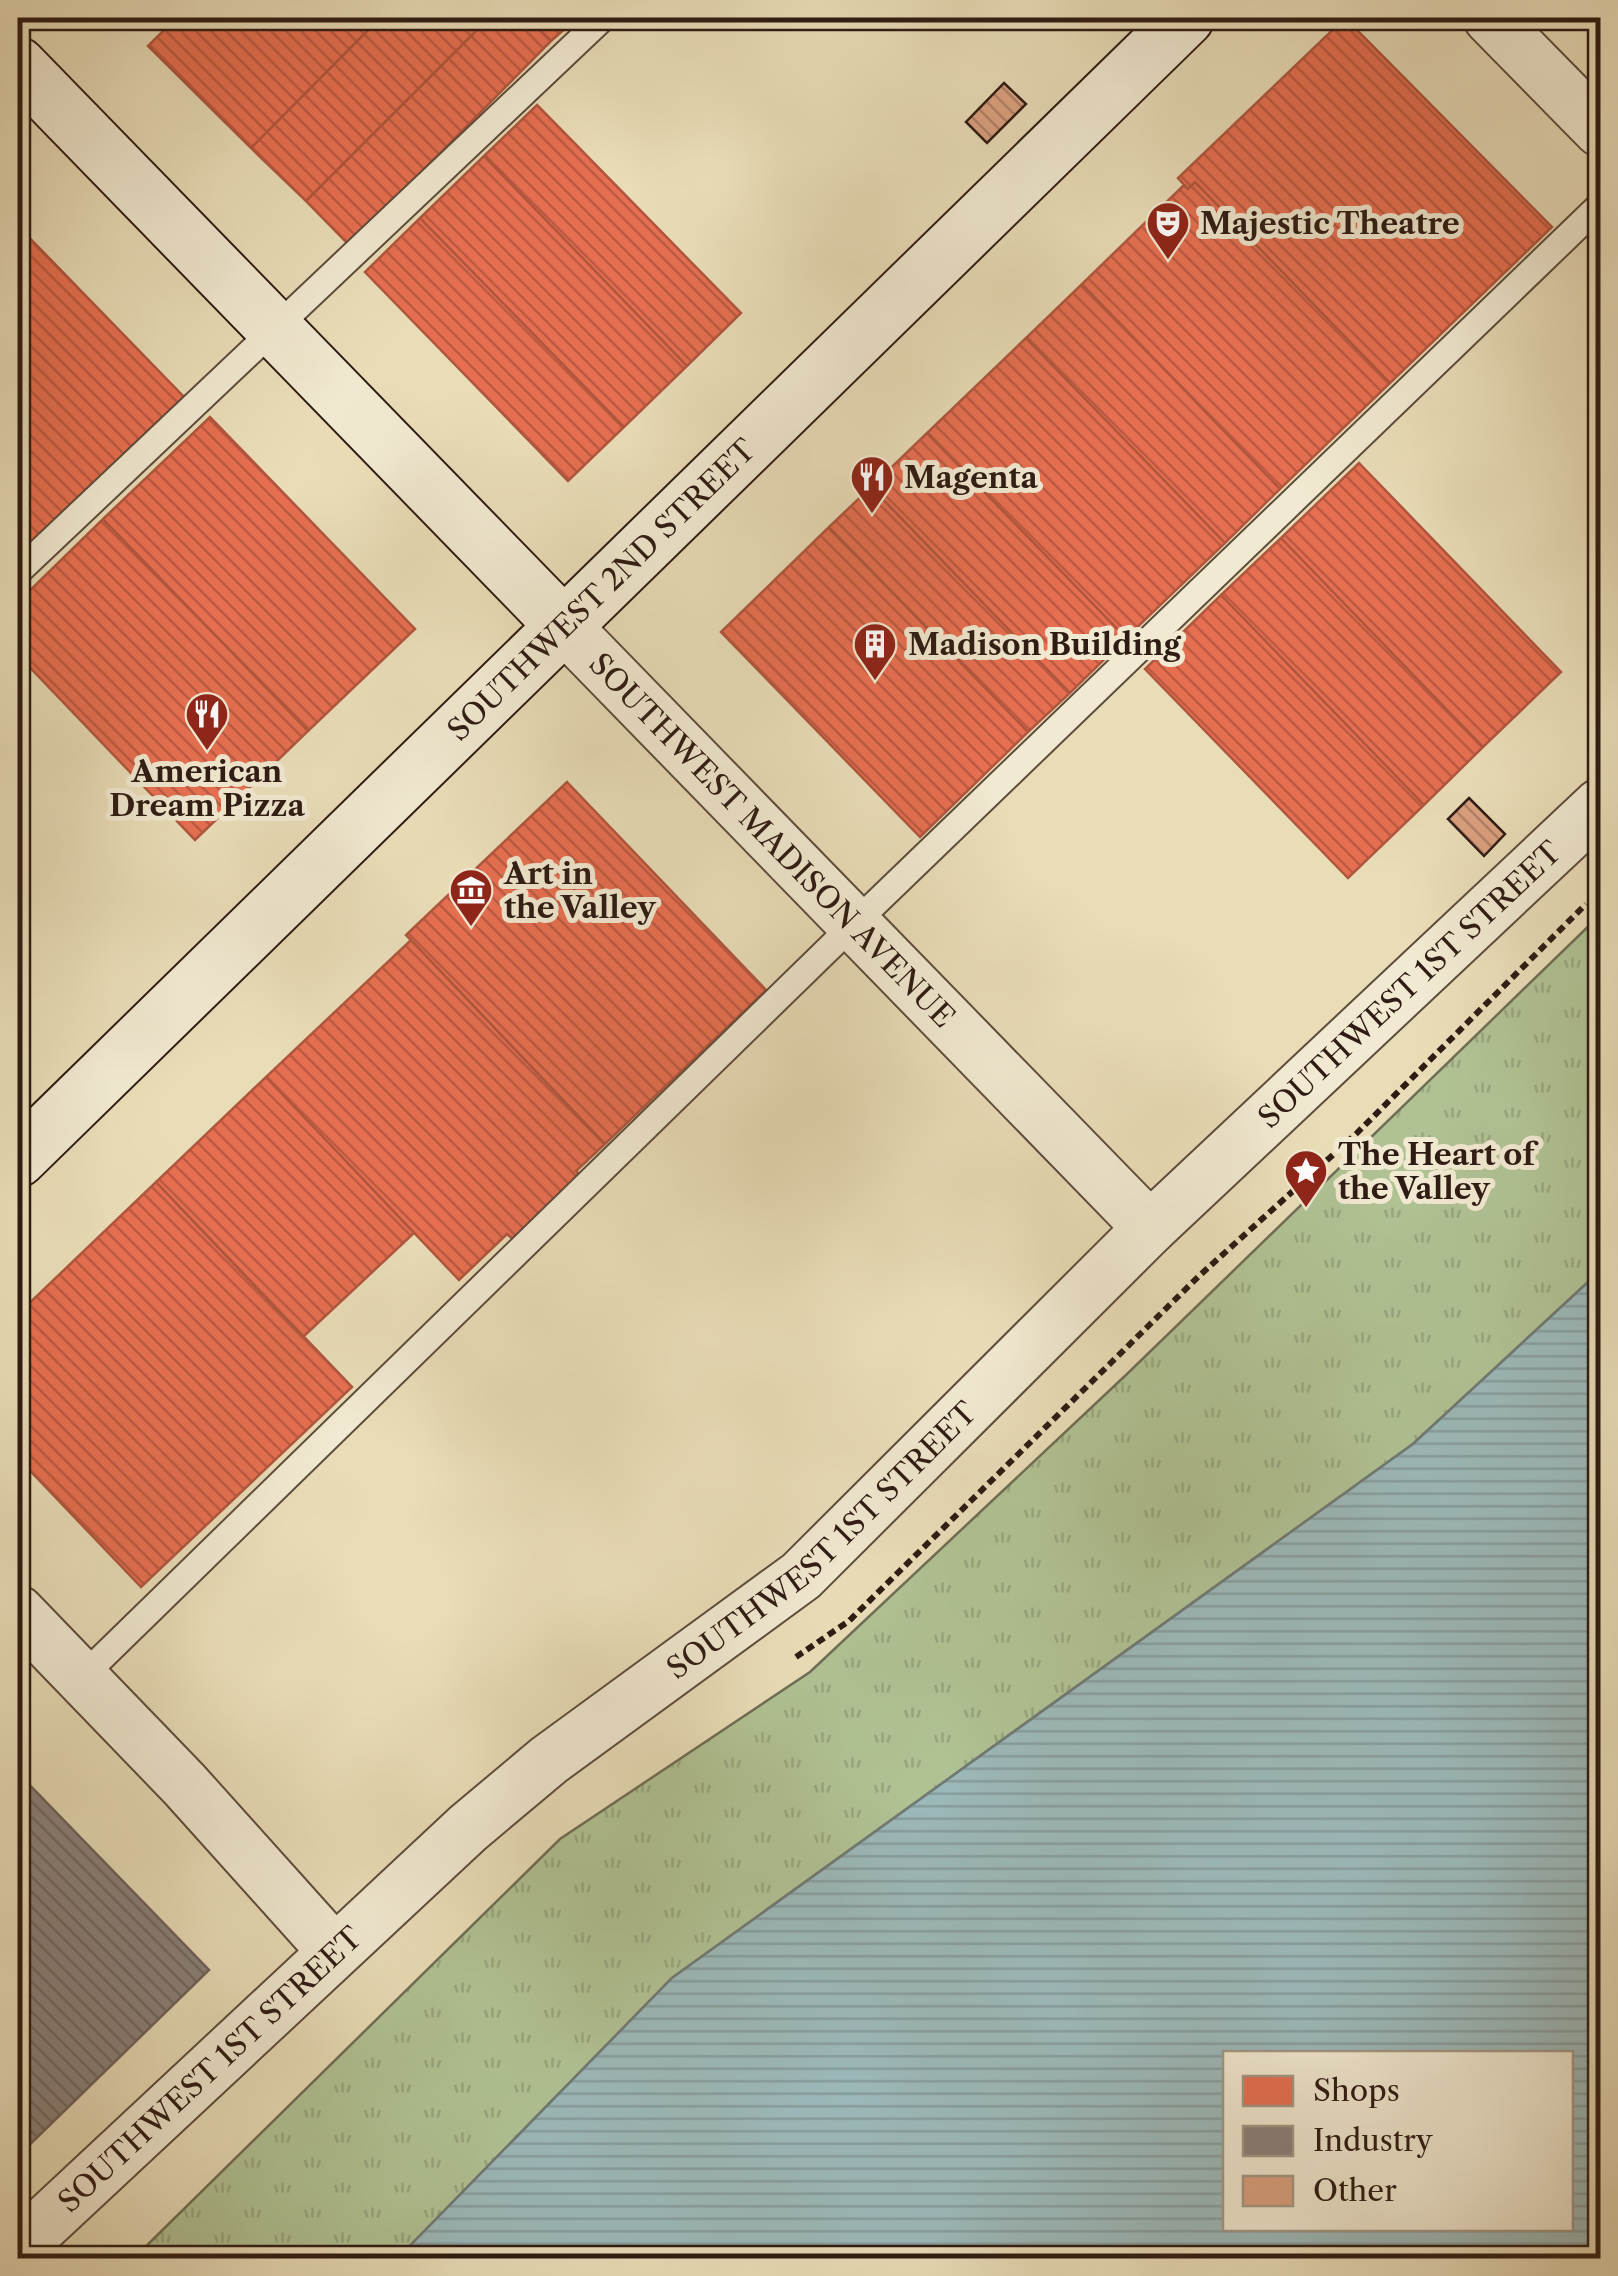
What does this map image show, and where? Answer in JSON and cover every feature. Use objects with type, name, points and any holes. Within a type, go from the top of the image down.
[{"type":"street","name":"SOUTHWEST 2ND STREET","points":[[18,1160],[1186,18]]},
{"type":"street","points":[[1490,18],[1600,130]]},
{"type":"street","name":"SOUTHWEST MADISON AVENUE","points":[[18,64],[1150,1228]]},
{"type":"street","name":"SOUTHWEST 1ST STREET","points":[[18,2248],[334,1950],[549,1760],[802,1576],[1150,1228],[1600,805]]},
{"type":"street","points":[[18,1612],[334,1950]]},
{"type":"lane","points":[[18,572],[604,18]]},
{"type":"lane","points":[[81,1678],[856,922],[1600,206]]},
{"type":"green space","points":[[1600,915],[1600,1271],[1413,1444],[672,1978],[398,2258],[134,2258],[560,1839],[810,1672],[1127,1374]]},
{"type":"water","points":[[1600,1271],[1600,2258],[398,2258],[672,1978],[1413,1444]]},
{"type":"building: Shops","points":[[176,18],[380,18],[251,148],[148,46]]},
{"type":"building: Shops","points":[[380,18],[489,18],[306,201],[251,148]]},
{"type":"building: Shops","points":[[489,18],[527,18],[551,41],[349,245],[306,201]]},
{"type":"building: Shops","points":[[527,18],[577,18],[551,41]]},
{"type":"building: Shops","points":[[1345,18],[1552,227],[1390,383],[1195,182],[1188,189],[1178,178]]},
{"type":"building: Shops","points":[[537,105],[741,313],[687,366],[484,156]]},
{"type":"building: Shops","points":[[484,156],[687,366],[624,427],[420,218]]},
{"type":"building: Shops","points":[[1195,182],[1390,383],[1280,489],[1082,284],[1184,185],[1188,189]]},
{"type":"building: Shops","points":[[420,218],[624,427],[568,481],[365,272]]},
{"type":"building: Shops","points":[[18,226],[184,397],[18,559]]},
{"type":"building: Shops","points":[[1082,284],[1280,489],[1225,543],[1026,338]]},
{"type":"building: Shops","points":[[1026,338],[1225,543],[1126,638],[927,433]]},
{"type":"building: Shops","points":[[210,417],[415,629],[308,731],[103,519]]},
{"type":"building: Shops","points":[[927,433],[1126,638],[1070,693],[871,487]]},
{"type":"building: Shops","points":[[1359,463],[1561,672],[1483,747],[1281,538]]},
{"type":"building: Shops","points":[[871,487],[1070,693],[1028,732],[829,527]]},
{"type":"building: Shops","points":[[103,519],[308,731],[195,840],[18,655],[18,602]]},
{"type":"building: Shops","name":"Madison Building","points":[[829,527],[1028,732],[920,837],[721,632]]},
{"type":"building: Shops","points":[[1281,538],[1483,747],[1424,805],[1221,595]]},
{"type":"building: Shops","points":[[1221,595],[1424,805],[1348,878],[1145,669]]},
{"type":"building: Shops","points":[[567,782],[766,990],[605,1144],[406,935]]},
{"type":"building: Shops","points":[[411,940],[605,1144],[576,1171],[582,1177],[515,1241],[507,1234],[459,1280],[266,1077]]},
{"type":"building: Shops","points":[[266,1077],[414,1233],[303,1337],[156,1182]]},
{"type":"building: Shops","points":[[156,1182],[352,1387],[141,1587],[18,1458],[18,1314]]},
{"type":"building: Industry","points":[[18,1773],[209,1970],[18,2156]]},
{"type":"building: Other","points":[[1004,83],[1026,104],[987,143],[966,122]]},
{"type":"building: Other","points":[[1469,798],[1505,834],[1484,856],[1448,819]]},
{"type":"place","name":"Majestic Theatre","points":[[1168,261]]},
{"type":"place","name":"Magenta","points":[[872,515]]},
{"type":"place","name":"Madison Building","points":[[875,682]]},
{"type":"place","name":"American Dream Pizza","points":[[207,752]]},
{"type":"place","name":"Art in the Valley","points":[[471,928]]},
{"type":"place","name":"The Heart of the Valley","points":[[1306,1209]]}]
